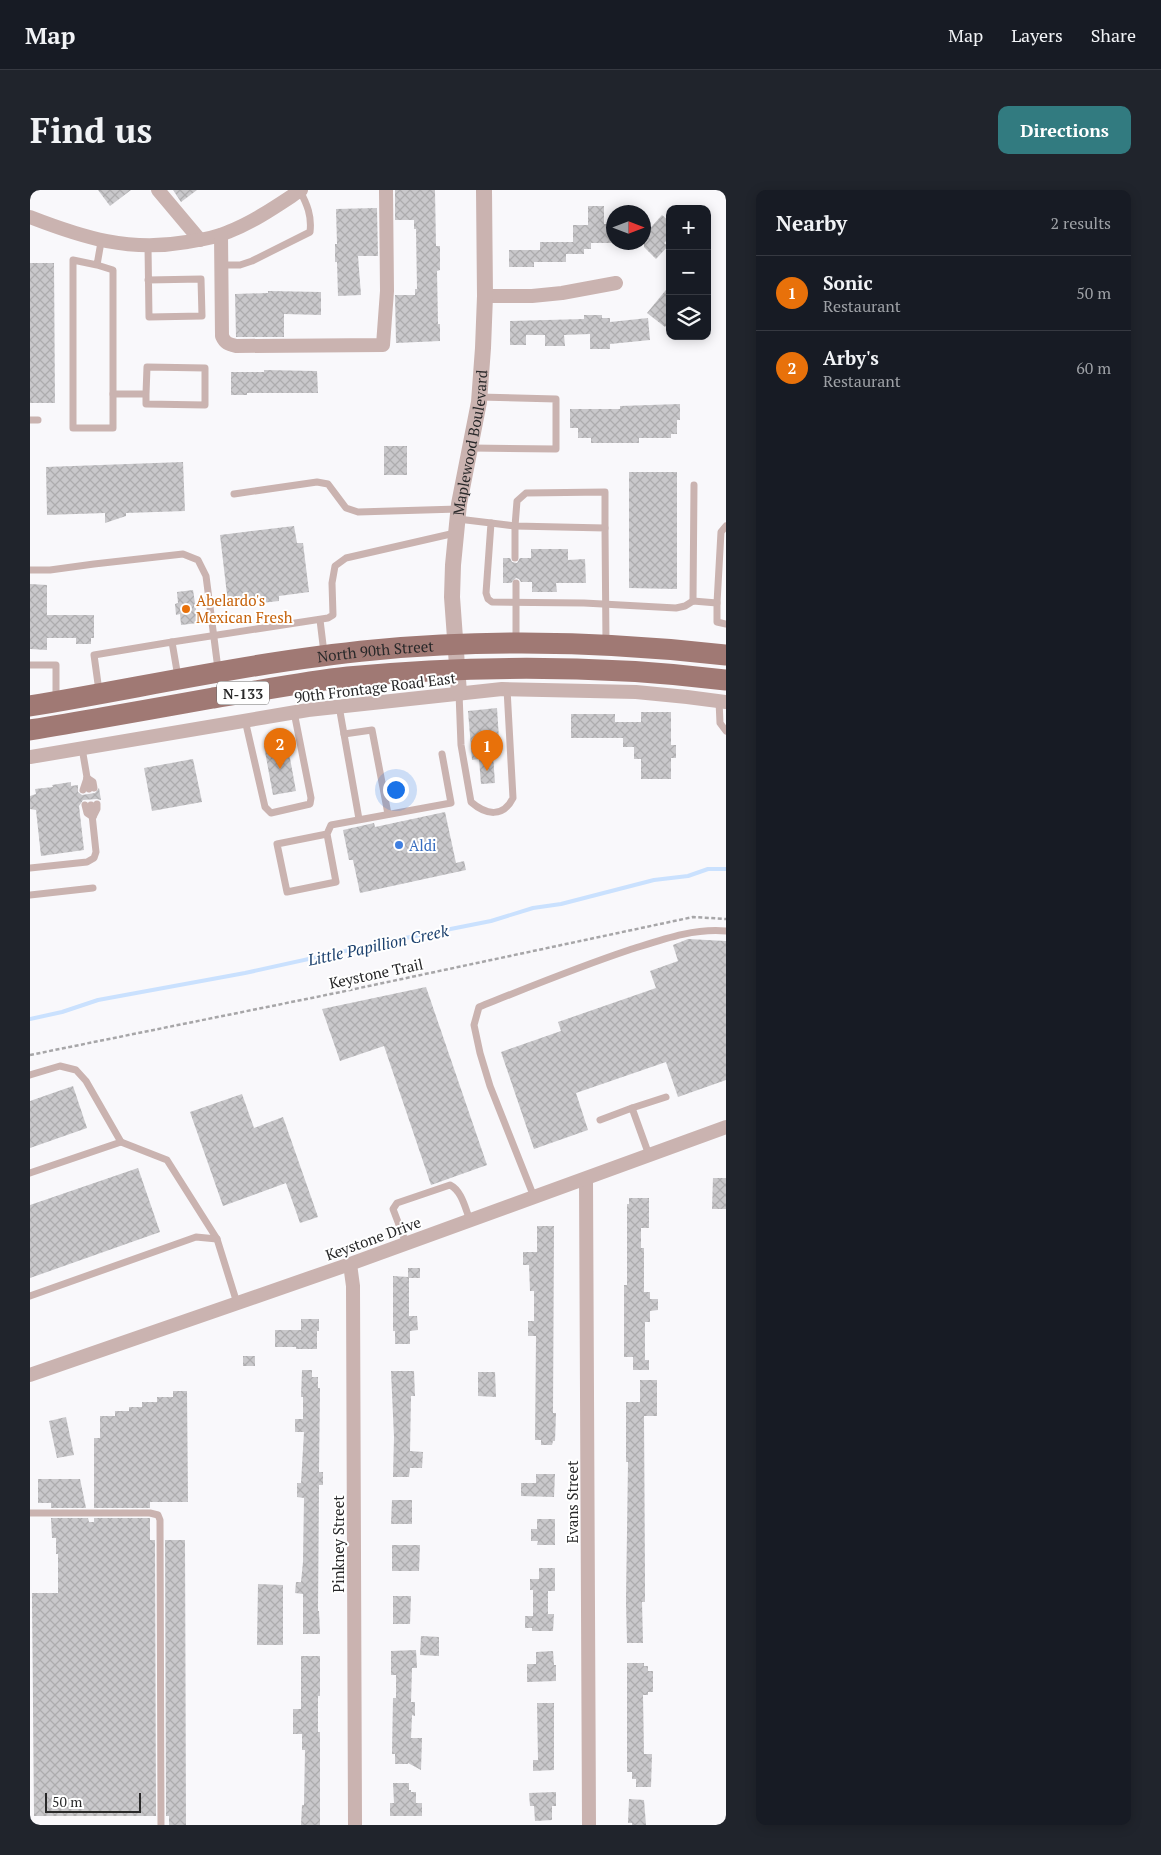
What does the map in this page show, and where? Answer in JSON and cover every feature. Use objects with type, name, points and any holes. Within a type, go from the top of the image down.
[{"type":"main road","name":"North 90th Street","points":[[30,706],[324,656],[376,650],[516,644],[606,646],[726,655]]},
{"type":"main road","name":"North 90th Street","points":[[30,730],[291,685],[346,678],[458,670],[592,669],[682,674],[726,680]]},
{"type":"street","points":[[158,190],[200,240]]},
{"type":"street","points":[[30,217],[102,242],[148,246],[171,245],[221,235],[259,217],[301,190]]},
{"type":"street","points":[[221,235],[222,336],[224,341],[236,346],[383,345],[387,291],[386,190]]},
{"type":"street","name":"Maplewood Boulevard","points":[[459,693],[452,597],[457,520],[479,396],[483,348],[485,296],[484,190]]},
{"type":"street","points":[[485,296],[532,296],[562,293],[616,282]]},
{"type":"street","name":"90th Frontage Road East","points":[[30,757],[294,712],[507,689],[636,692],[723,702]]},
{"type":"street","name":"Keystone Drive","points":[[30,1375],[350,1264],[726,1127]]},
{"type":"street","name":"Evans Street","points":[[586,1179],[589,1825]]},
{"type":"street","name":"Pinkney Street","points":[[350,1264],[353,1286],[355,1825]]},
{"type":"lane","points":[[222,265],[240,265],[252,261],[310,232],[312,222],[301,190]]},
{"type":"lane","points":[[97,265],[102,242]]},
{"type":"lane","points":[[148,246],[148,280],[149,316],[202,316],[201,279],[148,280]]},
{"type":"lane","points":[[73,260],[97,265],[113,270],[113,428],[73,428],[73,260]]},
{"type":"lane","points":[[147,367],[205,368],[205,405],[146,404],[146,394],[147,367]]},
{"type":"lane","points":[[113,394],[146,394]]},
{"type":"lane","points":[[471,448],[556,449],[556,399],[479,396]]},
{"type":"lane","points":[[234,494],[317,482],[328,484],[346,508],[358,512],[515,526],[605,528]]},
{"type":"lane","points":[[694,485],[694,601]]},
{"type":"lane","points":[[516,558],[515,526],[517,501],[526,493],[605,492],[606,646]]},
{"type":"lane","points":[[100,694],[94,655],[214,634],[328,618],[333,615],[332,583],[335,566],[346,558],[457,520]]},
{"type":"lane","points":[[491,523],[486,594],[492,602],[606,604],[676,608],[694,601],[717,603]]},
{"type":"lane","points":[[726,526],[720,532],[717,603],[717,622],[726,624]]},
{"type":"lane","points":[[30,570],[50,570],[183,554],[198,560],[206,576],[219,673]]},
{"type":"lane","points":[[516,582],[516,644]]},
{"type":"lane","points":[[320,620],[324,656]]},
{"type":"lane","points":[[172,642],[178,680]]},
{"type":"lane","points":[[30,666],[56,665],[56,702]]},
{"type":"lane","points":[[459,693],[460,745],[471,802],[486,812],[492,813],[502,811],[509,806],[513,798],[507,689]]},
{"type":"lane","points":[[723,702],[720,723],[726,731]]},
{"type":"lane","points":[[338,706],[358,819]]},
{"type":"lane","points":[[245,720],[265,807],[271,812],[310,804],[311,798],[294,712]]},
{"type":"lane","points":[[344,734],[372,730],[388,814]]},
{"type":"lane","points":[[82,748],[87,778],[89,789],[93,782],[87,778]]},
{"type":"lane","points":[[327,834],[277,844],[287,892],[336,882],[327,834],[331,825],[450,803],[442,754]]},
{"type":"lane","points":[[30,868],[87,862],[94,858],[96,852],[93,817],[97,809],[91,805],[86,813],[93,817]]},
{"type":"lane","points":[[30,895],[93,888]]},
{"type":"lane","points":[[534,1197],[490,1086],[480,1053],[474,1025],[479,1007],[587,964],[667,938],[696,931],[726,930]]},
{"type":"lane","points":[[30,1075],[60,1066],[76,1070],[86,1081],[121,1142],[168,1160],[217,1239],[237,1303]]},
{"type":"lane","points":[[600,1120],[666,1097]]},
{"type":"lane","points":[[632,1108],[649,1156]]},
{"type":"lane","points":[[30,1174],[121,1142]]},
{"type":"lane","points":[[406,1243],[393,1209],[397,1203],[450,1185],[456,1188],[460,1194],[470,1220]]},
{"type":"lane","points":[[30,1296],[196,1237],[217,1239]]},
{"type":"lane","points":[[30,1513],[150,1512],[158,1515],[160,1520],[161,1825]]},
{"type":"path","name":"Keystone Trail","points":[[30,1055],[336,993],[693,917],[726,919]]},
{"type":"building","points":[[98,190],[131,190],[110,206]]},
{"type":"building","points":[[173,190],[197,190],[181,202]]},
{"type":"building","points":[[395,190],[435,190],[436,246],[440,246],[440,270],[437,271],[440,341],[396,343],[395,295],[415,295],[415,289],[417,289],[416,229],[414,229],[414,220],[395,220]]},
{"type":"building","points":[[588,206],[604,206],[606,243],[591,243],[591,249],[584,249],[584,254],[566,254],[566,262],[534,262],[534,267],[509,267],[509,250],[540,250],[540,242],[573,242],[573,225],[588,225]]},
{"type":"building","points":[[377,208],[378,256],[358,256],[361,295],[338,296],[337,262],[335,262],[335,244],[337,244],[336,209]]},
{"type":"building","points":[[662,215],[666,218],[666,241],[664,243],[666,248],[656,259],[647,250],[651,250],[651,227]]},
{"type":"building","points":[[30,263],[54,263],[55,403],[30,403]]},
{"type":"building","points":[[666,290],[666,326],[665,327],[647,313]]},
{"type":"building","points":[[268,291],[321,292],[321,315],[284,314],[284,337],[236,337],[235,294],[268,293]]},
{"type":"building","points":[[584,315],[602,315],[602,318],[610,318],[610,322],[648,318],[650,340],[610,344],[610,349],[590,349],[590,334],[564,335],[565,346],[545,346],[545,335],[526,335],[526,345],[510,345],[510,321],[584,319]]},
{"type":"building","points":[[264,370],[317,371],[318,393],[247,393],[247,395],[231,395],[231,372],[264,372]]},
{"type":"building","points":[[680,404],[680,420],[677,420],[677,434],[671,434],[671,438],[639,438],[639,443],[591,443],[591,438],[578,438],[578,428],[570,428],[570,409],[620,409],[620,406]]},
{"type":"building","points":[[384,446],[407,446],[407,475],[384,475]]},
{"type":"building","points":[[183,462],[185,511],[126,513],[126,516],[105,523],[105,513],[47,515],[46,467]]},
{"type":"building","points":[[629,472],[677,472],[677,589],[629,588]]},
{"type":"building","points":[[294,526],[297,543],[303,543],[309,592],[279,596],[279,601],[261,603],[261,599],[228,603],[220,535]]},
{"type":"building","points":[[531,549],[568,549],[568,560],[585,559],[586,583],[556,583],[557,592],[532,592],[532,582],[521,582],[516,578],[511,583],[503,583],[503,558],[510,558],[512,562],[517,563],[520,558],[531,558]]},
{"type":"building","points":[[30,584],[47,585],[47,615],[94,615],[94,638],[91,638],[91,644],[76,644],[76,638],[47,638],[47,650],[30,649]]},
{"type":"building","name":"Abelardo's Mexican Fresh","points":[[193,590],[198,623],[181,625],[180,614],[176,615],[177,592]]},
{"type":"building","points":[[497,708],[499,739],[495,740],[496,755],[493,755],[495,783],[481,784],[479,759],[472,760],[468,711]]},
{"type":"building","points":[[641,712],[671,712],[671,745],[676,745],[676,758],[671,758],[671,779],[641,779],[641,759],[634,759],[634,747],[623,747],[623,738],[571,738],[571,714],[615,714],[615,722],[641,722]]},
{"type":"building","points":[[287,742],[296,791],[273,795],[264,746]]},
{"type":"building","points":[[193,759],[202,802],[152,811],[144,768]]},
{"type":"building","points":[[71,782],[71,786],[78,785],[78,792],[82,795],[95,793],[99,788],[101,800],[83,800],[79,806],[84,850],[41,856],[36,810],[30,809],[30,796],[36,794],[35,789]]},
{"type":"building","name":"Aldi","points":[[445,812],[456,863],[464,861],[466,870],[360,893],[353,860],[349,860],[343,830],[374,823],[375,827]]},
{"type":"building","points":[[688,939],[726,941],[726,1080],[678,1097],[666,1062],[576,1093],[588,1130],[534,1149],[501,1052],[561,1031],[558,1022],[656,988],[650,971],[678,961],[673,945]]},
{"type":"building","points":[[426,987],[487,1165],[431,1185],[384,1046],[340,1061],[322,1009]]},
{"type":"building","points":[[73,1086],[87,1128],[30,1148],[30,1101]]},
{"type":"building","points":[[242,1094],[254,1128],[283,1117],[318,1217],[300,1223],[286,1183],[223,1206],[190,1112]]},
{"type":"building","points":[[138,1168],[160,1232],[30,1278],[30,1205]]},
{"type":"building","points":[[713,1178],[726,1178],[726,1209],[712,1209]]},
{"type":"building","points":[[629,1198],[649,1198],[649,1228],[641,1228],[641,1248],[644,1248],[644,1292],[650,1292],[650,1299],[658,1299],[658,1310],[650,1311],[650,1322],[645,1322],[645,1360],[649,1360],[649,1370],[633,1370],[633,1357],[624,1357],[624,1285],[627,1285],[627,1204],[629,1204]]},
{"type":"building","points":[[537,1226],[554,1226],[553,1413],[556,1413],[555,1441],[553,1441],[552,1445],[541,1445],[541,1440],[535,1440],[536,1336],[528,1336],[528,1321],[534,1321],[534,1291],[530,1291],[529,1265],[523,1265],[523,1252],[537,1252]]},
{"type":"building","points":[[408,1268],[420,1268],[420,1278],[409,1278],[409,1316],[417,1316],[418,1330],[410,1331],[410,1344],[395,1344],[395,1331],[393,1331],[393,1276],[408,1277]]},
{"type":"building","points":[[301,1319],[319,1319],[317,1349],[275,1347],[275,1330],[301,1330]]},
{"type":"building","points":[[243,1356],[255,1356],[255,1366],[243,1366]]},
{"type":"building","points":[[302,1370],[312,1370],[312,1377],[318,1377],[318,1388],[320,1388],[319,1472],[323,1472],[323,1485],[319,1485],[318,1611],[320,1634],[303,1634],[303,1594],[295,1593],[296,1582],[301,1582],[303,1562],[304,1498],[297,1497],[297,1483],[301,1483],[304,1432],[295,1432],[295,1419],[303,1419],[303,1397],[301,1397]]},
{"type":"building","points":[[391,1371],[414,1371],[415,1396],[411,1396],[410,1451],[423,1452],[422,1468],[410,1468],[409,1477],[393,1477],[394,1437]]},
{"type":"building","points":[[478,1372],[495,1372],[496,1397],[478,1396]]},
{"type":"building","points":[[640,1380],[657,1380],[657,1416],[644,1416],[645,1602],[642,1602],[643,1643],[627,1643],[628,1462],[626,1462],[626,1402],[640,1402]]},
{"type":"building","points":[[173,1391],[187,1391],[188,1502],[150,1502],[150,1508],[94,1508],[94,1438],[100,1438],[100,1416],[115,1416],[115,1411],[129,1411],[129,1407],[142,1407],[142,1402],[157,1402],[157,1397],[173,1397]]},
{"type":"building","points":[[66,1417],[74,1455],[57,1458],[49,1421]]},
{"type":"building","points":[[536,1474],[555,1474],[554,1497],[521,1496],[521,1483],[536,1483]]},
{"type":"building","points":[[38,1479],[80,1479],[86,1508],[51,1508],[51,1503],[38,1503]]},
{"type":"building","points":[[392,1500],[412,1500],[412,1524],[391,1524]]},
{"type":"building","points":[[51,1518],[88,1518],[89,1522],[94,1522],[94,1518],[150,1518],[150,1540],[155,1540],[156,1816],[34,1816],[32,1593],[58,1593],[58,1554],[56,1554],[56,1538],[52,1538]]},
{"type":"building","points":[[537,1519],[555,1519],[555,1545],[537,1545],[538,1541],[531,1541],[531,1529],[537,1529]]},
{"type":"building","points":[[165,1540],[185,1540],[186,1825],[169,1825],[169,1816],[166,1816]]},
{"type":"building","points":[[392,1545],[420,1545],[419,1571],[392,1571]]},
{"type":"building","points":[[539,1568],[555,1568],[555,1591],[548,1591],[548,1614],[554,1614],[553,1631],[532,1631],[532,1628],[525,1628],[525,1616],[533,1616],[533,1590],[530,1590],[530,1579],[539,1579]]},
{"type":"building","points":[[258,1584],[283,1585],[283,1645],[257,1645]]},
{"type":"building","points":[[393,1596],[411,1596],[410,1624],[393,1624]]},
{"type":"building","points":[[421,1636],[439,1637],[439,1656],[420,1655]]},
{"type":"building","points":[[416,1650],[417,1668],[412,1668],[411,1702],[415,1702],[415,1716],[412,1715],[411,1738],[422,1738],[421,1770],[408,1763],[395,1764],[395,1754],[392,1754],[393,1698],[396,1698],[396,1675],[391,1675],[391,1651]]},
{"type":"building","points":[[553,1651],[554,1665],[556,1665],[556,1681],[527,1682],[527,1664],[536,1664],[536,1652]]},
{"type":"building","points":[[301,1656],[320,1656],[318,1732],[320,1732],[320,1825],[301,1825],[302,1805],[304,1805],[305,1750],[302,1750],[302,1734],[293,1734],[293,1709],[301,1709]]},
{"type":"building","points":[[627,1663],[644,1663],[644,1666],[648,1666],[648,1671],[653,1671],[653,1692],[643,1695],[644,1754],[652,1754],[651,1787],[636,1787],[636,1779],[632,1779],[632,1772],[627,1772]]},
{"type":"building","points":[[537,1703],[554,1703],[554,1770],[533,1771],[533,1760],[538,1760]]},
{"type":"building","points":[[393,1783],[409,1783],[409,1790],[416,1792],[416,1803],[422,1803],[422,1816],[390,1816],[390,1803],[394,1803]]},
{"type":"building","points":[[556,1792],[556,1806],[552,1806],[552,1820],[535,1821],[534,1806],[530,1806],[529,1793]]},
{"type":"building","points":[[629,1799],[644,1800],[646,1825],[632,1825],[632,1823],[628,1823]]},
{"type":"waterway","name":"Little Papillion Creek","points":[[30,1019],[62,1012],[98,1000],[245,973],[491,921],[533,908],[561,904],[654,880],[688,876],[708,869],[726,869]]},
{"type":"place","name":"Abelardo's Mexican Fresh","points":[[186,609]]},
{"type":"place","name":"Arby's","points":[[280,769]]},
{"type":"place","name":"Sonic","points":[[487,771]]},
{"type":"place","name":"Aldi","points":[[399,845]]}]
